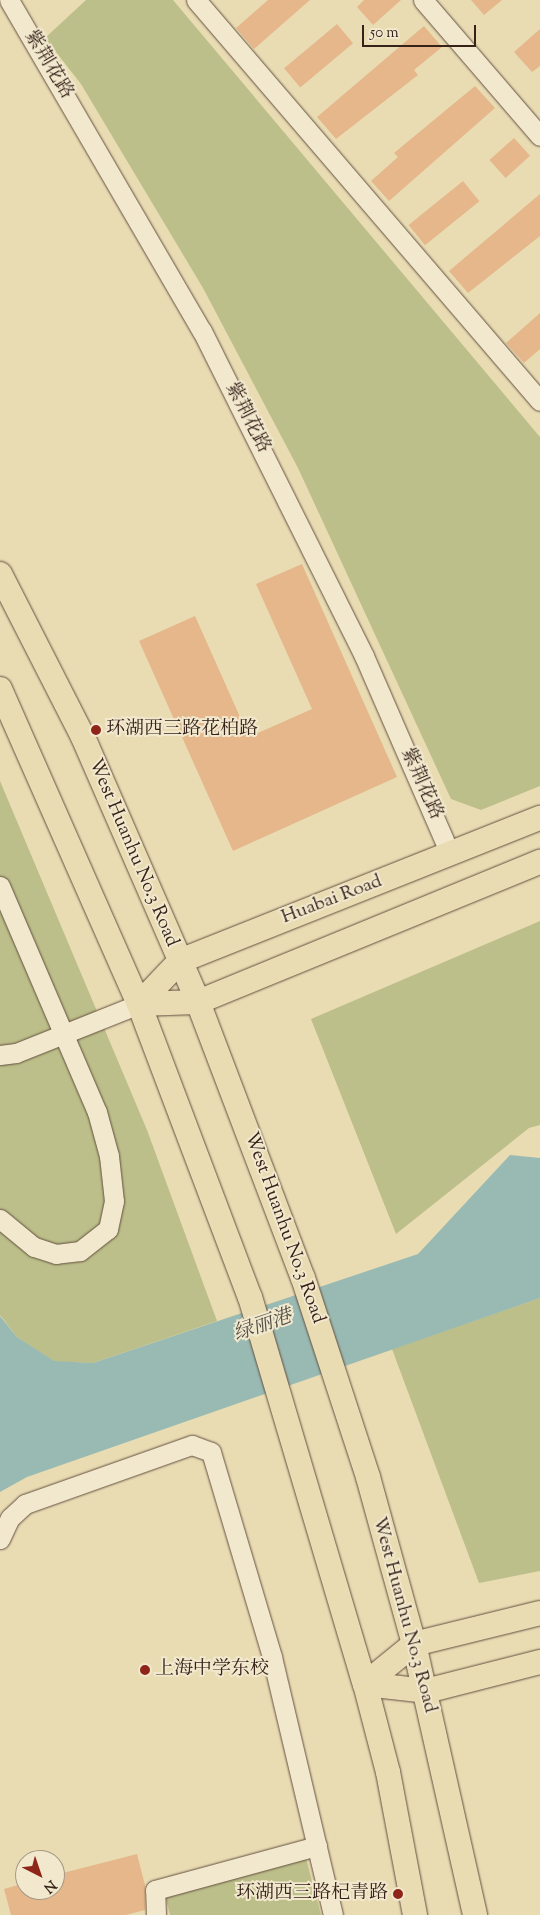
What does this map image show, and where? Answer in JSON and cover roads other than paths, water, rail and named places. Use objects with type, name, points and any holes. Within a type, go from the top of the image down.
[{"type":"main road","name":"West Huanhu No.3 Road","points":[[0,574],[83,737],[198,1002],[303,1278],[337,1377],[414,1644],[475,1915]]},
{"type":"main road","points":[[0,689],[139,1004],[250,1297],[282,1394],[366,1684],[388,1772],[416,1915]]},
{"type":"main road","name":"Huabai Road","points":[[139,1004],[180,961],[540,818]]},
{"type":"main road","points":[[139,1004],[198,1002],[540,862]]},
{"type":"main road","points":[[366,1684],[414,1644],[540,1613]]},
{"type":"main road","points":[[366,1684],[426,1691],[540,1662]]},
{"type":"street","name":"紫荆花路","points":[[9,0],[109,166],[220,365],[364,656],[450,854]]},
{"type":"street","points":[[423,0],[540,136]]},
{"type":"street","points":[[201,2],[540,401]]},
{"type":"street","points":[[0,886],[97,1112],[109,1156],[114,1201],[108,1229],[80,1251],[56,1254],[34,1247],[0,1219]]},
{"type":"street","points":[[0,1055],[64,1035],[139,1004]]},
{"type":"street","points":[[0,1539],[10,1518],[25,1504],[192,1445],[212,1452],[272,1657],[333,1915]]},
{"type":"street","points":[[156,1915],[155,1890],[317,1846]]},
{"type":"water","name":"绿丽港","points":[[510,1155],[540,1158],[540,1298],[27,1477],[0,1492],[0,1316],[17,1337],[54,1361],[93,1363],[418,1254]]},
{"type":"place","name":"环湖西三路花柏路","points":[[96,730]]},
{"type":"place","name":"上海中学东校","points":[[145,1670]]},
{"type":"place","name":"环湖西三路杞青路","points":[[398,1894]]}]
